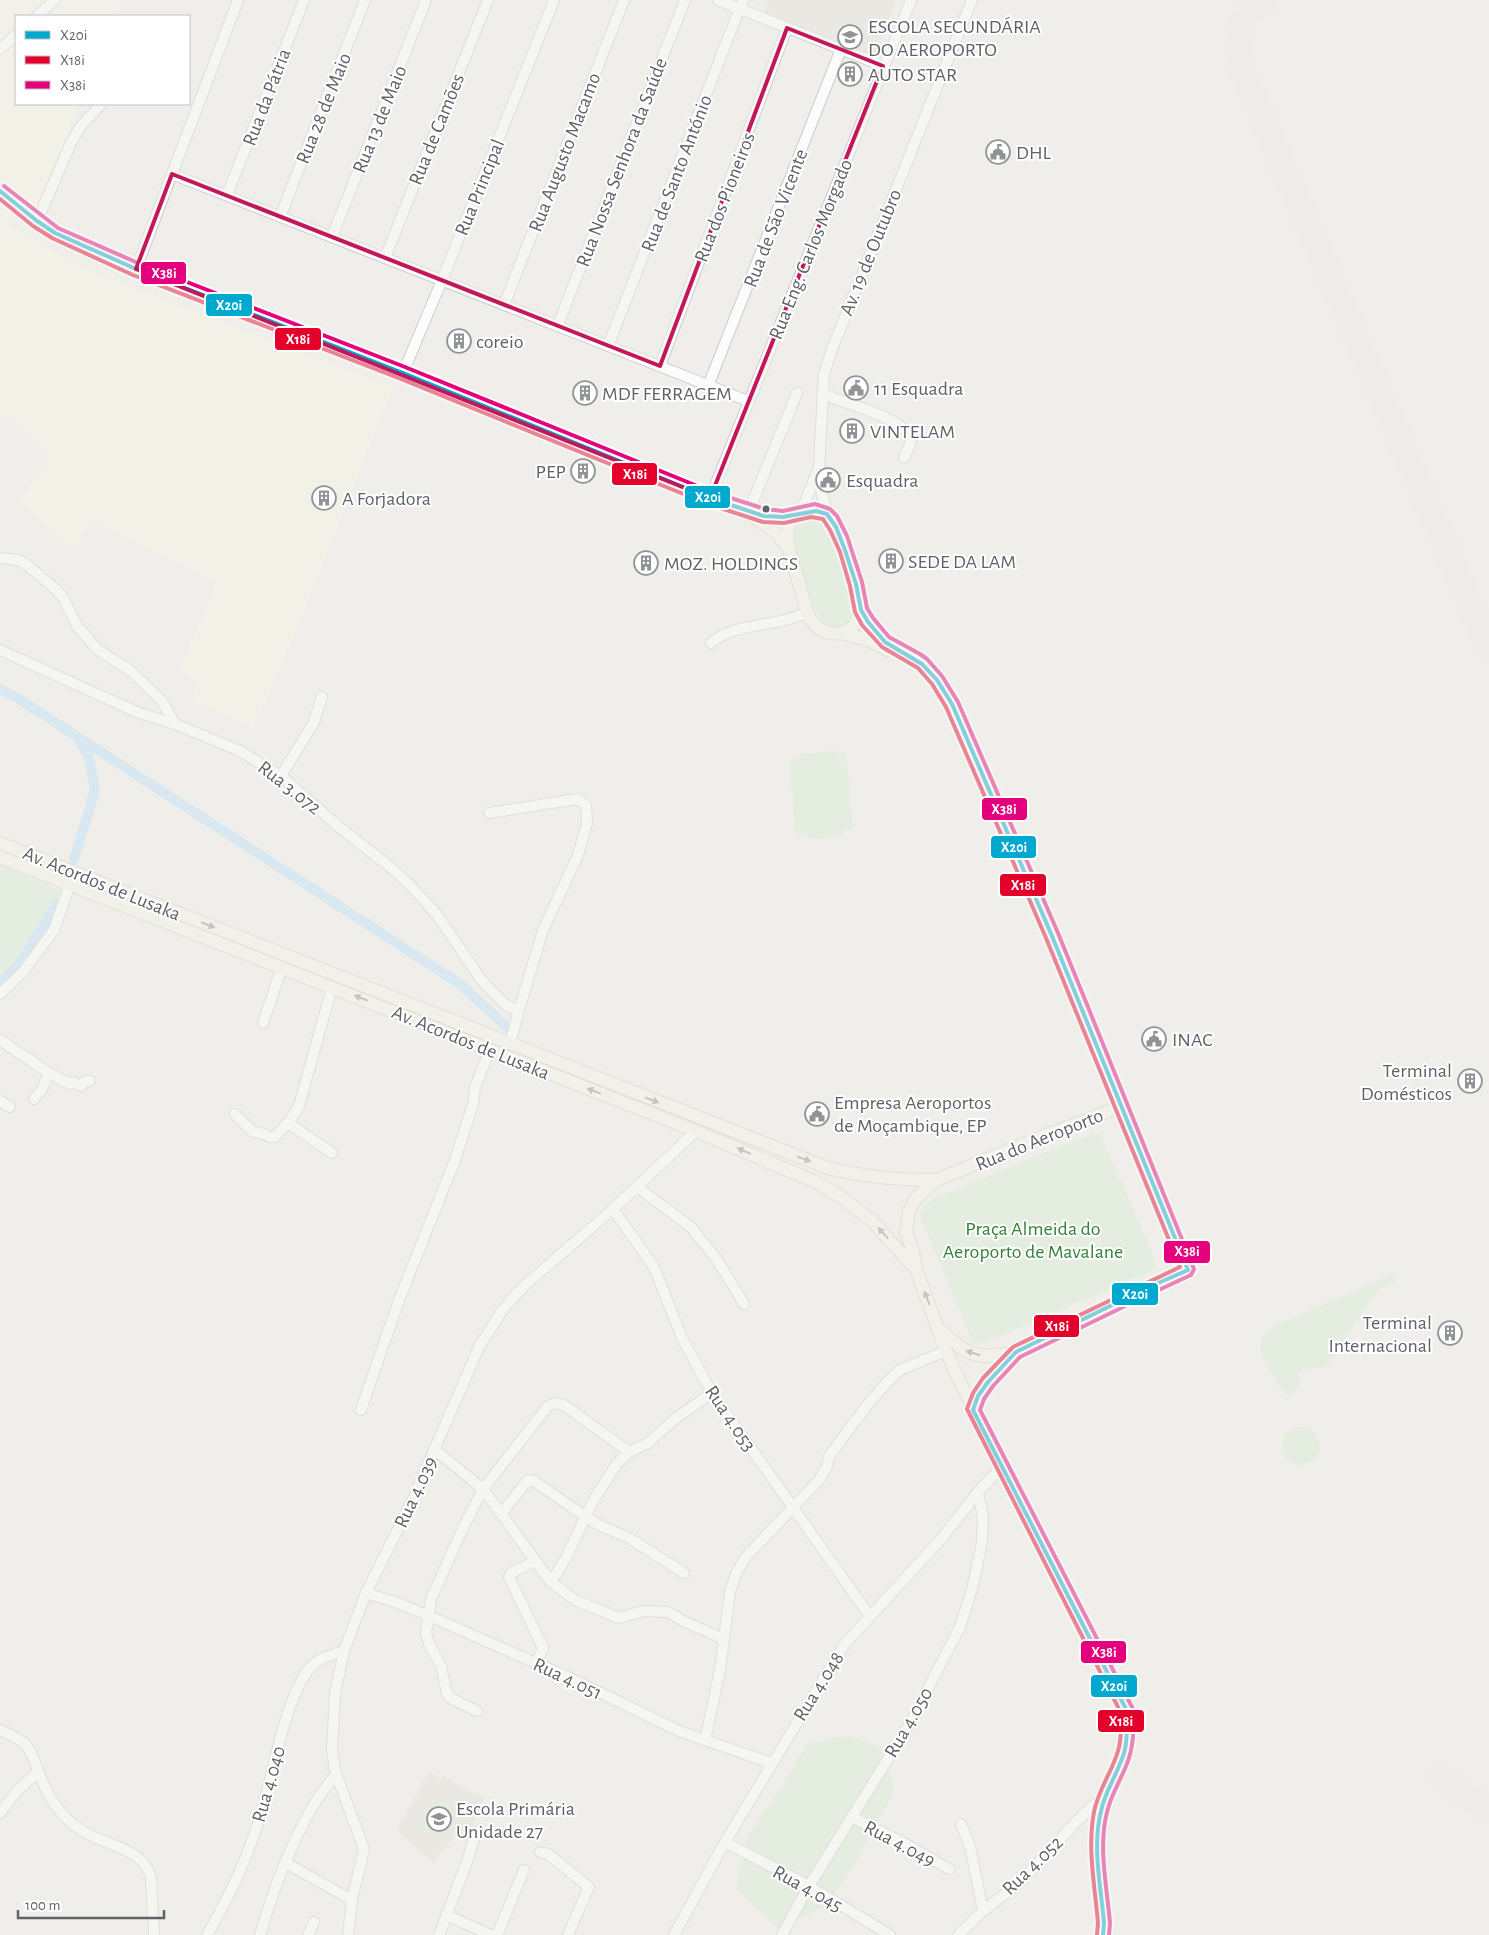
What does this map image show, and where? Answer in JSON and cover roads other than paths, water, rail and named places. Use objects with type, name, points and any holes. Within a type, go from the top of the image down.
[{"type":"main road","points":[[0,191],[55,233],[136,268],[403,373],[710,498],[748,512],[783,517],[798,513],[815,510],[828,515],[834,522],[858,590],[861,608],[860,617],[849,630],[831,634],[813,623],[808,612],[789,549],[788,530],[798,513]]},
{"type":"main road","points":[[748,512],[775,532],[789,549]]},
{"type":"main road","points":[[861,608],[883,641],[917,660],[943,688],[952,704],[1033,890],[1123,1106]]},
{"type":"main road","points":[[841,633],[875,643],[905,662],[929,671]]},
{"type":"main road","name":"Av. Acordos de Lusaka","points":[[0,843],[828,1168],[856,1175],[892,1180],[936,1180]]},
{"type":"main road","name":"Av. Acordos de Lusaka","points":[[0,857],[696,1131],[818,1183],[841,1197],[871,1220],[916,1269]]},
{"type":"main road","name":"Rua do Aeroporto","points":[[938,1328],[961,1349],[976,1355],[995,1356],[1016,1352],[1188,1270],[1162,1209],[1123,1106],[936,1180],[916,1198],[909,1211],[906,1232],[913,1251],[916,1269],[946,1351],[973,1410],[1127,1711],[1123,1754],[1106,1794],[1099,1818],[1103,1935]]},
{"type":"main road","points":[[973,1410],[978,1396],[988,1382],[1016,1352]]},
{"type":"street","points":[[38,15],[55,0]]},
{"type":"street","points":[[136,268],[238,0]]},
{"type":"street","name":"Rua da Pátria","points":[[227,195],[304,0]]},
{"type":"street","name":"Rua 28 de Maio","points":[[280,217],[366,0]]},
{"type":"street","name":"Rua 13 de Maio","points":[[332,237],[426,0]]},
{"type":"street","name":"Rua de Camões","points":[[385,258],[488,0]]},
{"type":"street","name":"Rua Principal","points":[[403,373],[554,0]]},
{"type":"street","name":"Rua Augusto Macamo","points":[[504,305],[624,0]]},
{"type":"street","name":"Rua Nossa Senhora da Saúde","points":[[558,325],[685,0]]},
{"type":"street","points":[[718,0],[741,4],[787,28],[883,66]]},
{"type":"street","name":"Rua Eng. Carlos Morgado","points":[[710,498],[911,0]]},
{"type":"street","name":"Av. 19 de Outubro","points":[[828,515],[821,490],[820,467],[822,394],[824,374],[830,352],[972,0]]},
{"type":"street","name":"Rua de Santo António","points":[[608,346],[741,4]]},
{"type":"street","name":"Rua dos Pioneiros","points":[[660,366],[787,28]]},
{"type":"street","points":[[0,49],[15,36]]},
{"type":"street","name":"Rua de São Vicente","points":[[708,386],[841,49]]},
{"type":"street","points":[[37,221],[70,143],[100,105]]},
{"type":"street","points":[[172,174],[748,401]]},
{"type":"street","points":[[748,512],[797,393]]},
{"type":"street","points":[[822,394],[888,418],[900,425],[910,434],[911,440],[904,458]]},
{"type":"street","points":[[798,513],[820,467]]},
{"type":"street","points":[[0,558],[18,560],[26,564],[52,586],[63,597],[77,626],[97,649],[132,672],[162,701],[176,724]]},
{"type":"street","points":[[711,643],[735,631],[785,620],[808,612]]},
{"type":"street","name":"Rua 3.072","points":[[0,650],[139,713],[176,724],[240,751],[281,776],[411,886],[438,916],[482,981],[507,1006],[519,1010]]},
{"type":"street","points":[[281,776],[314,722],[322,697]]},
{"type":"street","points":[[489,813],[577,799],[586,805],[587,811],[587,823],[578,855],[543,930],[510,1044]]},
{"type":"street","points":[[0,994],[24,972],[54,930],[70,884]]},
{"type":"street","points":[[263,1023],[282,967]]},
{"type":"street","points":[[235,1114],[253,1132],[270,1137],[275,1136],[288,1123],[303,1099],[332,987]]},
{"type":"street","points":[[0,1040],[49,1073],[70,1084],[72,1082],[81,1086],[86,1081],[90,1081]]},
{"type":"street","points":[[362,1410],[399,1300],[455,1160],[473,1104],[475,1087],[490,1050]]},
{"type":"street","points":[[34,1099],[42,1090],[49,1073]]},
{"type":"street","points":[[0,1101],[10,1107]]},
{"type":"street","points":[[288,1123],[332,1153]]},
{"type":"street","name":"Rua 4.039","points":[[348,1935],[352,1900],[364,1849],[336,1774],[332,1752],[336,1693],[344,1651],[366,1593],[413,1499],[479,1347],[503,1309],[530,1280],[612,1209],[696,1131]]},
{"type":"street","points":[[636,1187],[692,1227],[717,1260],[744,1304]]},
{"type":"street","name":"Rua 4.053","points":[[612,1209],[654,1267],[682,1338],[712,1393],[869,1616]]},
{"type":"street","points":[[705,1740],[724,1639],[730,1592],[744,1558],[819,1480],[827,1466],[829,1456],[886,1382],[900,1370],[946,1351]]},
{"type":"street","points":[[551,1582],[566,1558],[593,1501],[616,1465],[629,1452],[648,1443],[676,1418],[712,1393]]},
{"type":"street","points":[[477,1711],[450,1698],[447,1693],[441,1666],[429,1644],[426,1633],[431,1599],[462,1528],[483,1488],[548,1406],[554,1403],[564,1405],[629,1452]]},
{"type":"street","points":[[434,1449],[483,1488],[551,1582],[575,1600],[617,1618],[643,1610],[668,1612],[684,1622],[724,1639]]},
{"type":"street","name":"Rua 4.048","points":[[674,1935],[771,1763],[844,1645],[942,1538],[978,1492],[1003,1466]]},
{"type":"street","points":[[502,1514],[528,1480],[534,1481],[599,1525],[629,1538],[684,1573]]},
{"type":"street","name":"Rua 4.050","points":[[782,1935],[809,1886],[908,1725],[960,1628],[972,1589],[982,1542],[983,1517],[978,1492]]},
{"type":"street","points":[[535,1561],[511,1573],[509,1577],[543,1647],[536,1663]]},
{"type":"street","name":"Rua 4.051","points":[[366,1593],[398,1603],[536,1663],[650,1718],[771,1763]]},
{"type":"street","name":"Rua 4.040","points":[[207,1935],[235,1884],[249,1847],[301,1680],[309,1668],[320,1659],[344,1651]]},
{"type":"street","points":[[0,1730],[16,1737],[27,1746],[33,1756],[44,1787],[57,1809],[73,1824],[89,1835],[124,1849],[138,1857],[149,1870],[153,1889],[154,1935]]},
{"type":"street","points":[[0,1813],[17,1791],[38,1772]]},
{"type":"street","points":[[260,1935],[270,1901],[286,1863],[314,1805],[336,1774]]},
{"type":"street","name":"Rua 4.052","points":[[958,1935],[983,1910],[1019,1883],[1078,1820],[1106,1794]]},
{"type":"street","name":"Rua 4.049","points":[[852,1817],[902,1842],[949,1869]]},
{"type":"street","points":[[961,1824],[970,1846],[983,1910]]},
{"type":"street","points":[[439,1935],[468,1859],[476,1832]]},
{"type":"street","name":"Rua 4.045","points":[[725,1842],[809,1886],[890,1935]]},
{"type":"street","points":[[540,1852],[548,1854],[589,1887],[568,1935]]},
{"type":"street","points":[[286,1863],[352,1900]]},
{"type":"street","points":[[498,1935],[524,1870]]},
{"type":"street","points":[[446,1915],[491,1935]]},
{"type":"street","points":[[308,1935],[314,1922]]},
{"type":"waterway","points":[[0,689],[19,699],[460,984],[510,1030],[515,1028]]},
{"type":"waterway","points":[[74,859],[95,791],[89,757],[78,739]]},
{"type":"waterway","points":[[0,985],[24,956],[57,903]]},
{"type":"place","name":"ESCOLA SECUNDÁRIA DO AEROPORTO","points":[[850,37]]},
{"type":"place","name":"AUTO STAR","points":[[850,74]]},
{"type":"place","name":"DHL","points":[[998,152]]},
{"type":"place","name":"coreio","points":[[459,341]]},
{"type":"place","name":"11 Esquadra","points":[[856,388]]},
{"type":"place","name":"MDF FERRAGEM","points":[[585,393]]},
{"type":"place","name":"VINTELAM","points":[[852,431]]},
{"type":"place","name":"PEP","points":[[583,471]]},
{"type":"place","name":"Esquadra","points":[[828,480]]},
{"type":"place","name":"A Forjadora","points":[[324,498]]},
{"type":"place","name":"SEDE DA LAM","points":[[891,561]]},
{"type":"place","name":"MOZ. HOLDINGS","points":[[646,563]]},
{"type":"place","name":"INAC","points":[[1154,1039]]},
{"type":"place","name":"Terminal Domésticos","points":[[1470,1081]]},
{"type":"place","name":"Empresa Aeroportos de Moçambique, EP","points":[[817,1114]]},
{"type":"place","name":"Terminal Internacional","points":[[1450,1333]]},
{"type":"place","name":"Escola Primária Unidade 27","points":[[439,1819]]},
{"type":"park label","name":"Praça Almeida do Aeroporto de Mavalane","points":[[1033,1240]]}]
